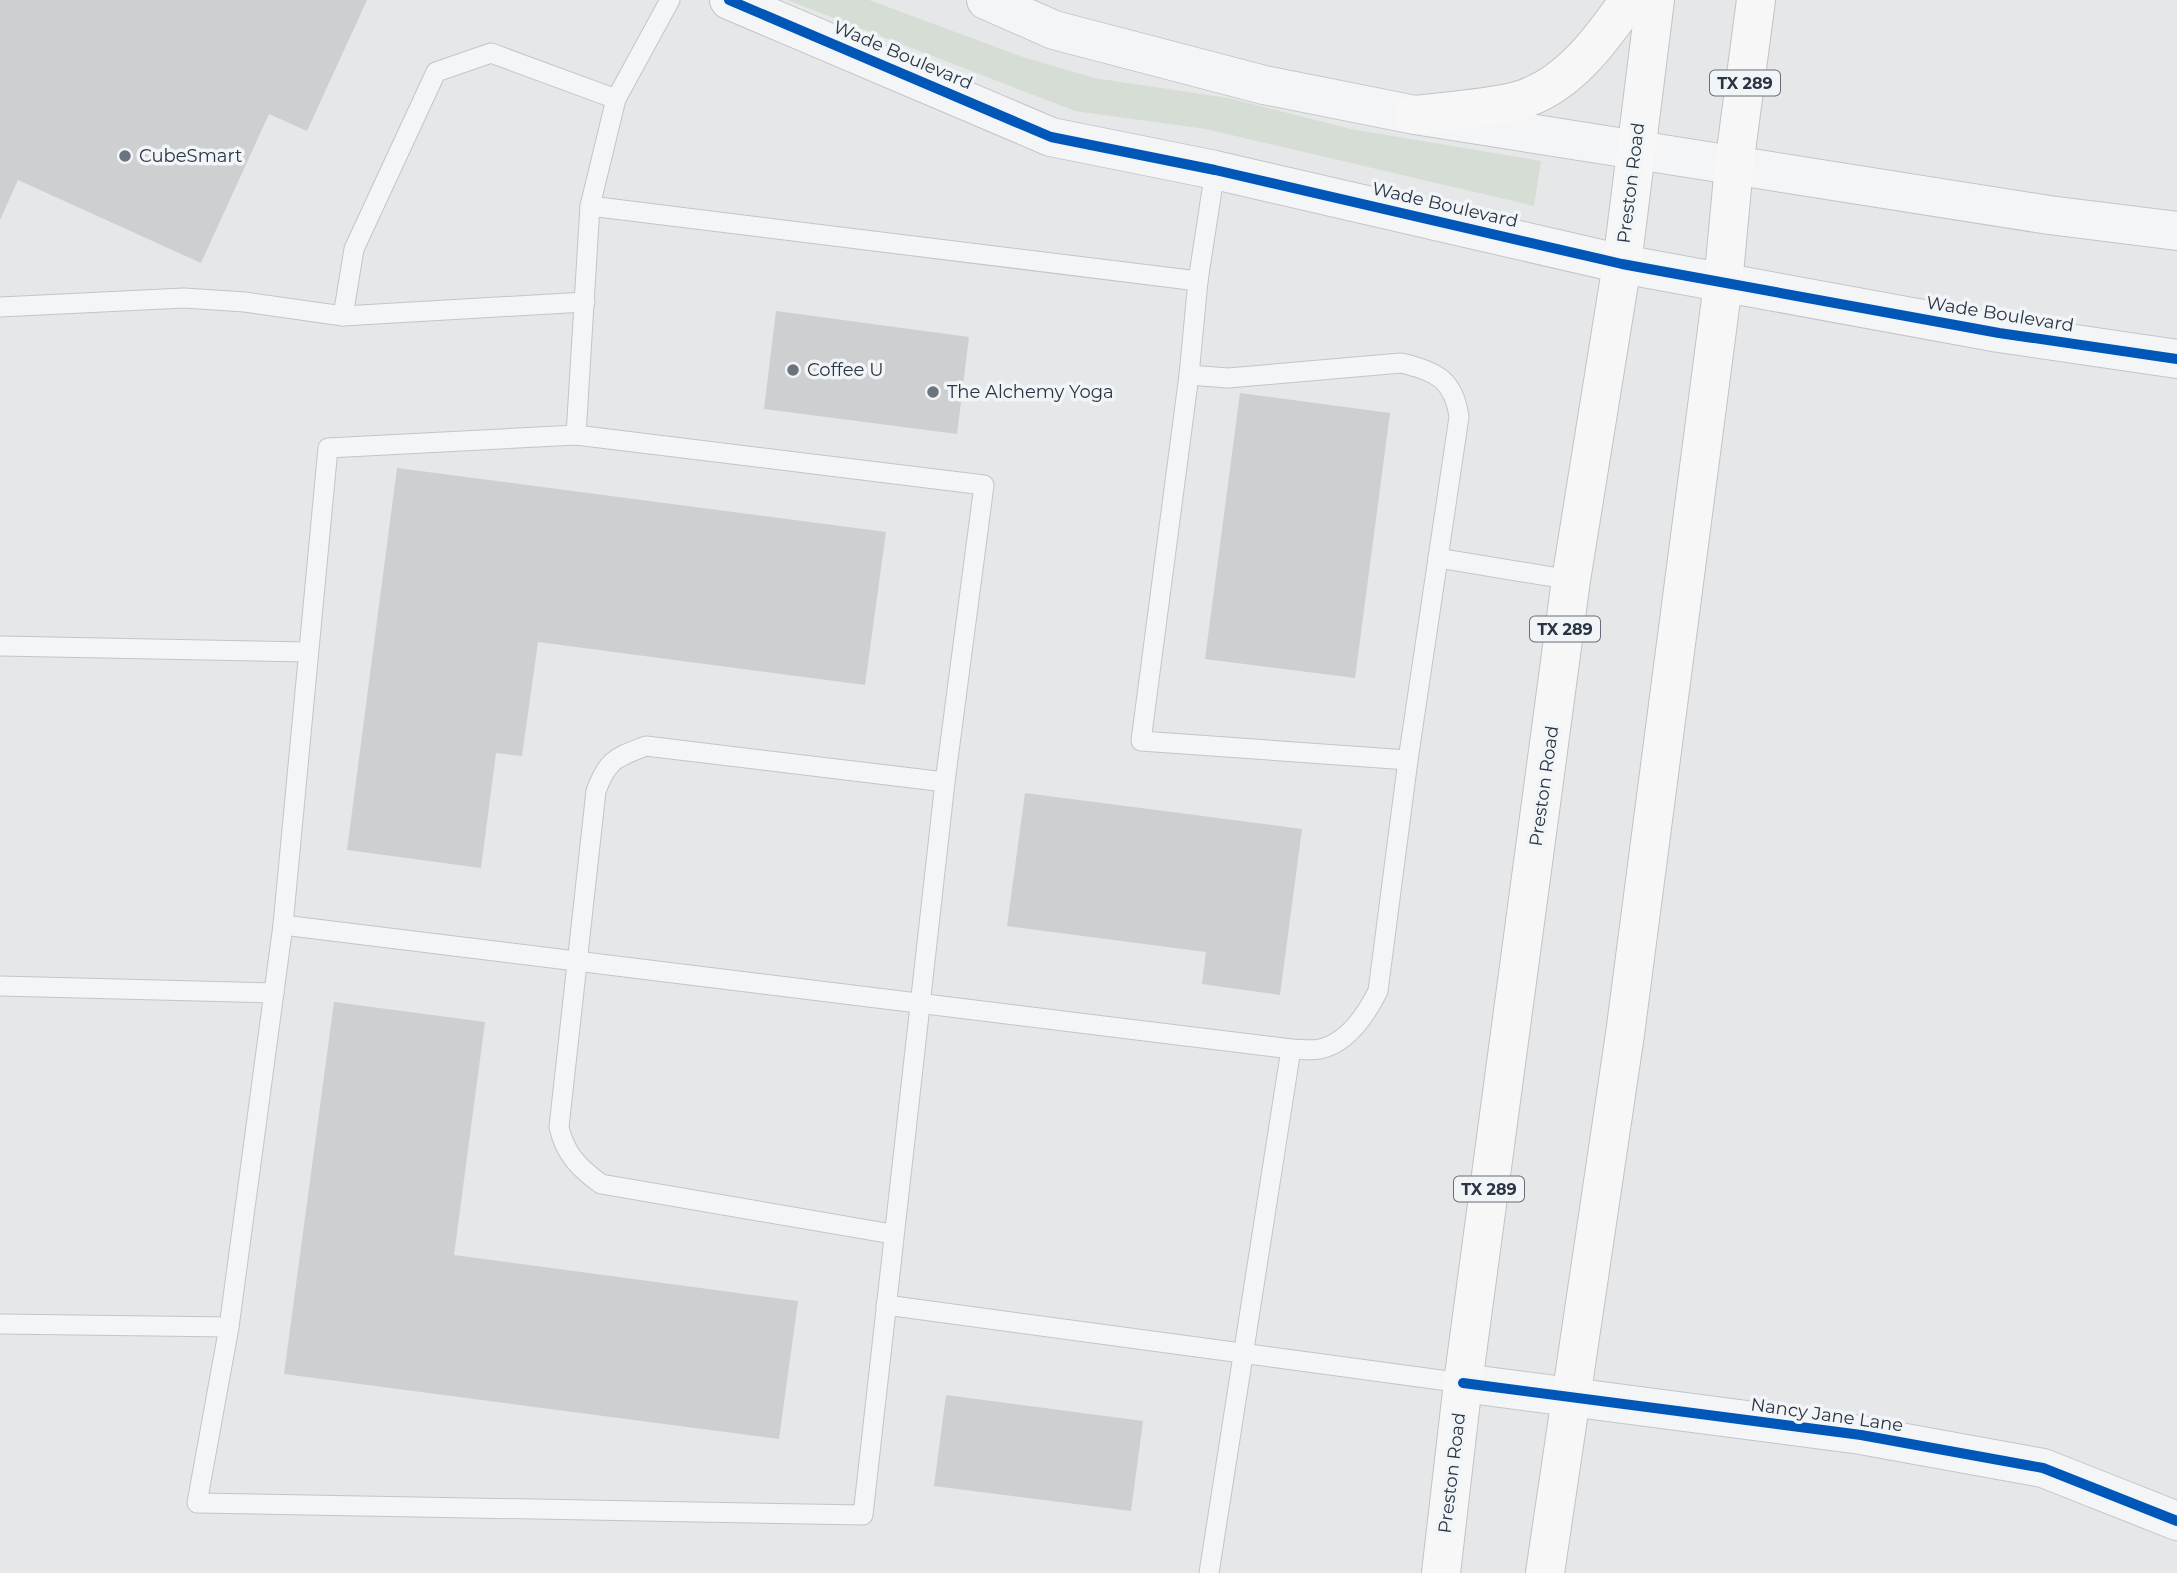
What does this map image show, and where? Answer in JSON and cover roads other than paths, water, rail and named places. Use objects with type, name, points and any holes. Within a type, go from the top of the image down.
[{"type":"main road","points":[[1415,115],[1515,102],[1559,81],[1603,37],[1629,0]]},
{"type":"main road","name":"Preston Road","points":[[1441,1573],[1463,1384],[1571,580],[1622,264],[1655,0]]},
{"type":"main road","name":"TX 289","points":[[1545,1573],[1625,1034],[1723,284],[1734,166],[1756,0]]},
{"type":"street","name":"Wade Boulevard","points":[[729,0],[1051,137],[1215,170],[1622,264],[1723,284],[1999,333],[2177,359]]},
{"type":"street","points":[[986,0],[1054,30],[1264,85],[1415,115],[2049,215],[2177,231]]},
{"type":"street","name":"Nancy Jane Lane","points":[[1463,1384],[1861,1435],[2043,1468],[2177,1521]]},
{"type":"lane","points":[[576,435],[590,206],[616,99],[670,0]]},
{"type":"lane","points":[[343,316],[354,249],[436,72],[491,53],[616,99]]},
{"type":"lane","points":[[1215,170],[1198,281],[1189,375],[1141,741],[1408,761]]},
{"type":"lane","points":[[590,206],[1198,281]]},
{"type":"lane","points":[[0,307],[184,298],[245,302],[343,316],[585,302]]},
{"type":"lane","points":[[283,925],[1291,1049],[1321,1049],[1345,1036],[1365,1017],[1378,991],[1408,761],[1459,417],[1456,397],[1444,380],[1422,368],[1401,363],[1382,368],[1228,378],[1189,375]]},
{"type":"lane","points":[[576,435],[984,485],[919,1002],[863,1515],[197,1503],[229,1327],[283,925],[306,652],[328,448],[576,435]]},
{"type":"lane","points":[[1438,558],[1571,580]]},
{"type":"lane","points":[[0,646],[306,652]]},
{"type":"lane","points":[[892,1234],[601,1184],[578,1166],[563,1145],[559,1127],[596,791],[604,768],[621,756],[646,746],[945,782]]},
{"type":"lane","points":[[0,986],[274,993]]},
{"type":"lane","points":[[1209,1573],[1291,1049]]},
{"type":"lane","points":[[886,1305],[1242,1351],[1463,1384]]},
{"type":"lane","points":[[0,1324],[229,1327]]},
{"type":"place","name":"CubeSmart","points":[[125,156]]},
{"type":"place","name":"Coffee U","points":[[793,370]]},
{"type":"place","name":"The Alchemy Yoga","points":[[933,392]]}]
